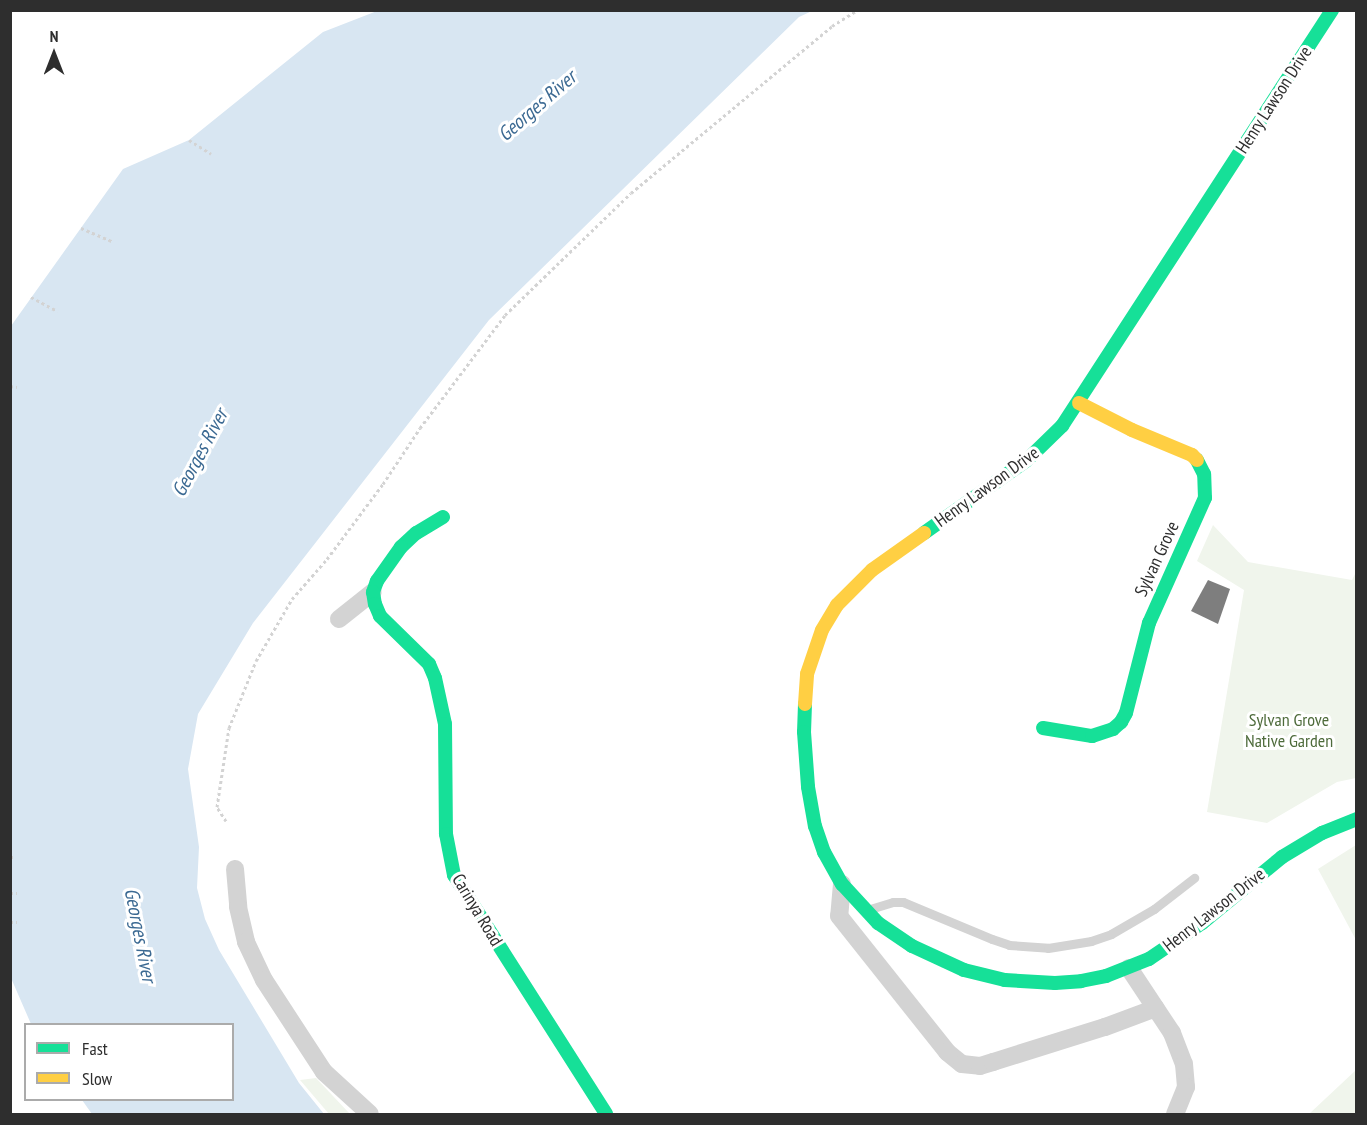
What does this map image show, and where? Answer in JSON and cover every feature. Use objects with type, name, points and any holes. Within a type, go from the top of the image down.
[{"type":"main road","name":"Henry Lawson Drive","points":[[1332,10],[1079,403],[1050,440],[1027,460],[865,576],[837,605],[822,630],[811,658],[805,688],[807,770],[812,813],[819,839],[843,884],[865,911],[912,946],[945,963],[982,975],[1055,983],[1106,976],[1149,959],[1187,934],[1288,853],[1322,833],[1356,819]]},
{"type":"main road","name":"Sylvan Grove","points":[[1043,728],[1092,736],[1113,729],[1121,722],[1126,713],[1149,623],[1206,492],[1204,474],[1192,455],[1132,430],[1079,403]]},
{"type":"main road","points":[[373,592],[377,581],[400,547],[416,533],[443,518]]},
{"type":"main road","name":"Carinya Road","points":[[373,592],[380,616],[424,659],[435,678],[445,724],[446,834],[454,875],[606,1114]]},
{"type":"street","points":[[339,619],[373,592]]},
{"type":"street","points":[[235,869],[238,907],[246,942],[264,980],[324,1072],[370,1114]]},
{"type":"street","points":[[843,884],[839,916],[947,1052],[962,1064],[971,1066],[993,1062],[1105,1027],[1156,1008]]},
{"type":"street","points":[[1129,968],[1172,1033],[1186,1073],[1186,1088],[1175,1114]]},
{"type":"lane","points":[[865,911],[884,904],[903,902],[1009,945],[1048,948],[1070,946],[1091,941],[1133,923],[1194,878]]},
{"type":"path","points":[[226,821],[217,807],[229,728],[256,661],[292,600],[327,559],[376,494],[420,428],[505,315],[640,185],[832,26],[858,10]]},
{"type":"path","points":[[189,140],[211,154]]},
{"type":"path","points":[[81,228],[112,242]]},
{"type":"path","points":[[31,297],[57,311]]},
{"type":"path","points":[[10,386],[17,387]]},
{"type":"path","points":[[10,893],[17,893]]},
{"type":"path","points":[[10,922],[17,922]]},
{"type":"green space","name":"Sylvan Grove Native Garden","points":[[1213,525],[1248,562],[1352,580],[1356,572],[1356,778],[1337,782],[1267,823],[1207,812],[1244,590],[1197,561]]},
{"type":"green space","points":[[1356,845],[1356,940],[1318,869]]},
{"type":"green space","points":[[1356,1070],[1356,1114],[1309,1114]]},
{"type":"green space","points":[[316,1078],[350,1114],[329,1114],[300,1080]]},
{"type":"water","name":"Georges River","points":[[377,11],[812,11],[799,17],[489,320],[253,623],[198,714],[188,769],[199,847],[197,888],[205,919],[219,950],[299,1083],[324,1114],[92,1114],[83,1101],[234,1101],[234,1023],[31,1023],[11,978],[11,326],[123,169],[189,140],[323,32]]},
{"type":"building","points":[[1208,580],[1230,589],[1218,624],[1191,611]]},
{"type":"traffic: fast","points":[[924,533],[1027,460],[1062,426],[1332,10]]},
{"type":"traffic: fast","points":[[1043,728],[1092,736],[1113,729],[1121,722],[1126,713],[1149,623],[1205,498],[1204,474],[1197,460]]},
{"type":"traffic: fast","points":[[443,517],[416,533],[401,547],[377,581],[373,592],[375,604],[380,616],[429,664],[435,678],[445,724],[446,834],[454,875],[606,1114]]},
{"type":"traffic: fast","points":[[805,704],[804,732],[808,787],[815,826],[824,852],[842,884],[878,923],[912,946],[964,970],[1005,980],[1055,983],[1081,981],[1106,976],[1149,959],[1202,923],[1282,857],[1322,833],[1356,819]]},
{"type":"traffic: slow","points":[[1079,403],[1132,430],[1192,455],[1197,460]]},
{"type":"traffic: slow","points":[[805,704],[807,674],[822,630],[837,605],[872,570],[924,533]]}]
